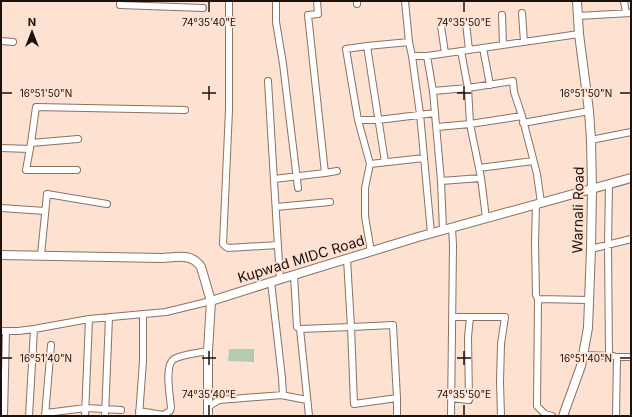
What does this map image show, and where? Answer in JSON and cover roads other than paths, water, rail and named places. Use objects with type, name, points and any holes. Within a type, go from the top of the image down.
[{"type":"main road","name":"Warnali Road","points":[[563,416],[581,366],[588,328],[591,250],[591,140],[589,111],[579,34],[577,1]]},
{"type":"main road","name":"Kupwad MIDC Road","points":[[211,302],[431,233],[631,178]]},
{"type":"main road","points":[[1,255],[162,258],[189,257],[198,262],[201,267],[211,302],[208,352],[208,416]]},
{"type":"street","points":[[120,1],[120,5],[163,4],[203,8]]},
{"type":"street","points":[[229,1],[229,110],[224,244],[228,248],[278,245]]},
{"type":"street","points":[[276,1],[276,22],[283,64],[298,188]]},
{"type":"street","points":[[317,1],[318,14],[308,15],[325,173]]},
{"type":"street","points":[[405,1],[409,42],[420,114],[431,233]]},
{"type":"street","points":[[578,16],[628,13],[624,1]]},
{"type":"street","points":[[522,13],[524,42]]},
{"type":"street","points":[[502,15],[503,45]]},
{"type":"street","points":[[466,24],[469,50]]},
{"type":"street","points":[[440,26],[445,53]]},
{"type":"street","points":[[412,56],[427,56],[579,34]]},
{"type":"street","points":[[1,41],[13,42]]},
{"type":"street","points":[[371,252],[365,216],[365,188],[370,164],[358,120],[346,49],[409,42]]},
{"type":"street","points":[[367,46],[385,162]]},
{"type":"street","points":[[483,48],[490,85]]},
{"type":"street","points":[[461,51],[468,88],[470,124],[481,178],[486,218]]},
{"type":"street","points":[[427,56],[433,91],[441,181],[448,229],[453,245],[451,416]]},
{"type":"street","points":[[268,81],[280,280]]},
{"type":"street","points":[[433,91],[468,88],[512,81],[537,174],[538,203],[535,244],[536,295],[538,299],[537,406],[545,414],[552,416]]},
{"type":"street","points":[[77,170],[26,170],[36,107],[185,110]]},
{"type":"street","points":[[524,123],[589,111]]},
{"type":"street","points":[[358,120],[378,120],[435,113]]},
{"type":"street","points":[[437,127],[470,124],[522,116]]},
{"type":"street","points":[[591,140],[631,132]]},
{"type":"street","points":[[1,148],[30,146],[78,139]]},
{"type":"street","points":[[370,164],[424,158]]},
{"type":"street","points":[[479,168],[533,161]]},
{"type":"street","points":[[274,179],[337,171]]},
{"type":"street","points":[[441,181],[481,178]]},
{"type":"street","points":[[609,184],[609,356]]},
{"type":"street","points":[[41,255],[47,194],[106,204]]},
{"type":"street","points":[[276,207],[330,202]]},
{"type":"street","points":[[1,208],[45,211]]},
{"type":"street","points":[[591,250],[631,239]]},
{"type":"street","points":[[618,243],[631,244]]},
{"type":"street","points":[[347,259],[354,404],[397,398]]},
{"type":"street","points":[[294,275],[297,327],[300,329],[309,416]]},
{"type":"street","points":[[271,282],[282,378],[283,395],[281,395]]},
{"type":"street","points":[[538,299],[589,300]]},
{"type":"street","points":[[4,416],[3,331],[34,329],[89,319],[166,312],[211,302]]},
{"type":"street","points":[[143,314],[143,361],[139,413],[163,415],[170,411],[172,407],[168,376],[170,364],[174,359],[208,352]]},
{"type":"street","points":[[105,416],[109,317]]},
{"type":"street","points":[[452,317],[505,317],[501,352],[501,416]]},
{"type":"street","points":[[451,398],[469,400],[468,336],[470,317]]},
{"type":"street","points":[[85,416],[89,319]]},
{"type":"street","points":[[300,329],[392,325],[397,416]]},
{"type":"street","points":[[29,416],[34,329]]},
{"type":"street","points":[[51,344],[46,414],[86,408],[121,410]]},
{"type":"street","points":[[583,355],[631,357]]},
{"type":"street","points":[[616,357],[616,416]]},
{"type":"street","points":[[208,407],[219,400],[281,395],[307,400]]}]
